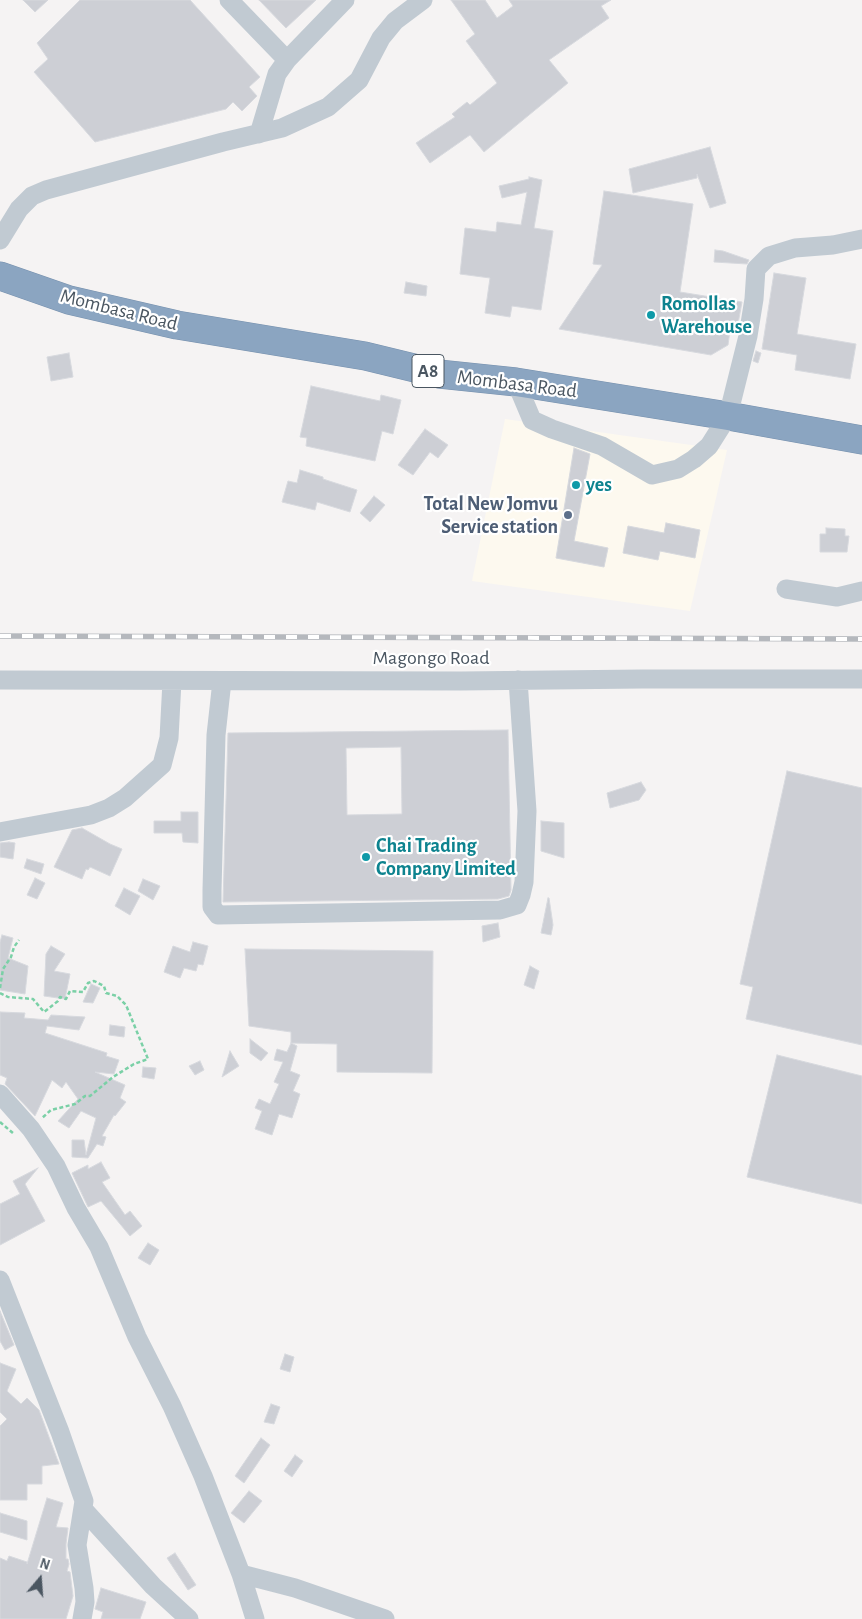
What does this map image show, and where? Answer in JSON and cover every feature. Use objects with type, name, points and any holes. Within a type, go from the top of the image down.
[{"type":"highway","name":"Mombasa Road","points":[[0,276],[69,300],[177,325],[364,356],[439,374],[516,382],[728,416],[862,440]]},
{"type":"street","points":[[229,0],[287,60]]},
{"type":"street","points":[[259,134],[277,74],[287,60],[346,0]]},
{"type":"street","points":[[0,240],[19,209],[32,196],[46,190],[282,128],[328,107],[359,80],[381,38],[395,21],[423,0]]},
{"type":"street","points":[[516,382],[532,420],[602,446],[652,475],[678,469],[694,459],[708,446],[728,416],[748,336],[754,299],[756,269],[769,256],[795,248],[833,245],[862,239]]},
{"type":"street","points":[[786,589],[837,597],[862,591]]},
{"type":"street","name":"Magongo Road","points":[[0,680],[862,679]]},
{"type":"street","points":[[222,681],[216,735],[212,890],[212,906],[218,914],[500,910],[517,905],[524,882],[527,811],[518,680]]},
{"type":"street","points":[[0,832],[91,815],[109,808],[125,798],[162,765],[169,738],[172,681]]},
{"type":"street","points":[[0,1094],[31,1128],[56,1166],[76,1208],[99,1248],[137,1338],[176,1414],[203,1476],[241,1574],[255,1619]]},
{"type":"street","points":[[0,1280],[60,1432],[84,1501],[77,1545],[85,1602],[82,1619]]},
{"type":"street","points":[[83,1509],[153,1586],[189,1619]]},
{"type":"street","points":[[241,1574],[296,1588],[385,1619]]},
{"type":"path","points":[[0,988],[3,969],[12,957],[14,947],[19,940]]},
{"type":"path","points":[[0,993],[8,997],[33,999],[44,1012],[58,1001],[60,997],[66,999],[70,991],[83,992],[88,982],[94,980],[104,986],[106,992],[117,996],[126,1005],[148,1059],[134,1064],[113,1077],[90,1096],[85,1096],[75,1104],[51,1110],[31,1128]]},
{"type":"shaded area","points":[[505,419],[727,450],[690,611],[472,581]]},
{"type":"building","points":[[23,0],[48,0],[35,12]]},
{"type":"building","points":[[80,0],[190,0],[260,77],[249,87],[257,96],[242,111],[233,102],[226,109],[95,142],[34,72],[48,59],[37,43]]},
{"type":"building","points":[[259,0],[316,0],[286,28]]},
{"type":"building","points":[[451,0],[485,0],[497,18],[513,6],[509,0],[611,0],[601,6],[609,18],[549,60],[568,83],[484,152],[470,135],[430,163],[416,143],[455,117],[452,114],[467,102],[470,105],[497,83],[466,41],[475,34]]},
{"type":"building","points":[[710,147],[726,203],[710,208],[697,174],[697,178],[633,193],[629,169]]},
{"type":"building","points":[[529,177],[542,180],[534,228],[553,231],[541,310],[512,306],[510,317],[485,313],[490,278],[460,274],[465,228],[496,232],[497,222],[521,225],[527,192],[502,198],[499,186],[529,179]]},
{"type":"building","points":[[604,191],[693,204],[680,292],[742,302],[738,324],[731,323],[728,345],[711,355],[559,329],[602,265],[593,264]]},
{"type":"building","points":[[715,250],[749,260],[747,264],[714,262]]},
{"type":"building","points":[[774,273],[806,278],[797,334],[856,344],[850,379],[795,370],[797,355],[762,349]]},
{"type":"building","points":[[406,282],[427,286],[426,296],[404,293]]},
{"type":"building","points":[[756,351],[761,353],[758,363],[753,361]]},
{"type":"building","points":[[69,353],[73,377],[51,381],[47,357]]},
{"type":"building","points":[[311,386],[380,401],[381,395],[401,400],[393,434],[382,431],[375,461],[306,446],[307,438],[300,437]]},
{"type":"building","points":[[425,429],[448,445],[438,458],[430,452],[413,475],[398,465]]},
{"type":"building","points":[[574,448],[590,454],[574,541],[608,548],[604,567],[556,558]]},
{"type":"building","points":[[300,470],[357,490],[350,512],[317,502],[315,510],[282,502],[288,481],[297,483]]},
{"type":"building","points":[[374,496],[385,505],[370,522],[360,513]]},
{"type":"building","points":[[666,523],[700,530],[695,558],[660,551],[658,560],[623,553],[628,526],[664,533]]},
{"type":"building","points":[[826,528],[845,529],[845,536],[849,536],[847,552],[820,552],[820,534],[826,534]]},
{"type":"building","name":"Chai Trading Company Limited","points":[[508,730],[511,890],[509,896],[498,899],[223,902],[228,733]],"holes":[[[401,747],[402,814],[347,815],[346,748]]]},
{"type":"building","points":[[787,771],[862,788],[862,1045],[746,1019],[753,987],[740,984]]},
{"type":"building","points":[[641,782],[646,790],[639,800],[610,808],[607,793]]},
{"type":"building","points":[[181,812],[198,812],[198,843],[183,842],[182,833],[154,833],[154,821],[181,821]]},
{"type":"building","points":[[541,821],[564,823],[564,858],[541,851]]},
{"type":"building","points":[[82,828],[122,849],[110,876],[90,867],[88,870],[86,869],[82,879],[54,867],[72,830]]},
{"type":"building","points":[[0,843],[15,843],[13,859],[0,857]]},
{"type":"building","points":[[27,859],[44,864],[41,874],[24,868]]},
{"type":"building","points":[[35,878],[45,883],[37,899],[27,895]]},
{"type":"building","points":[[143,879],[160,886],[153,900],[138,891]]},
{"type":"building","points":[[124,888],[140,896],[130,915],[115,906]]},
{"type":"building","points":[[548,898],[553,925],[551,935],[541,933]]},
{"type":"building","points":[[498,923],[500,937],[483,942],[482,926]]},
{"type":"building","points":[[2,935],[13,938],[8,958],[28,966],[25,994],[0,990],[0,942]]},
{"type":"building","points":[[193,942],[208,946],[203,965],[198,964],[196,971],[184,968],[180,978],[164,972],[173,946],[190,952]]},
{"type":"building","points":[[51,946],[65,954],[54,971],[70,974],[65,999],[44,996],[46,954]]},
{"type":"building","points":[[245,949],[433,951],[432,1073],[337,1072],[337,1044],[291,1043],[291,1032],[249,1026]]},
{"type":"building","points":[[530,966],[539,971],[534,989],[524,985]]},
{"type":"building","points":[[91,984],[100,988],[93,1003],[83,1002]]},
{"type":"building","points":[[0,1012],[25,1013],[24,1018],[48,1020],[51,1015],[85,1017],[79,1030],[47,1026],[45,1033],[107,1053],[106,1056],[119,1060],[114,1074],[95,1072],[125,1085],[120,1098],[126,1102],[114,1115],[102,1136],[106,1137],[103,1146],[97,1144],[88,1158],[72,1157],[72,1140],[84,1140],[86,1155],[96,1118],[81,1111],[69,1128],[58,1121],[78,1099],[66,1082],[62,1088],[52,1080],[35,1116],[5,1084],[7,1078],[0,1075]]},
{"type":"building","points":[[110,1025],[125,1027],[124,1037],[109,1035]]},
{"type":"building","points":[[250,1039],[268,1053],[261,1061],[250,1053]]},
{"type":"building","points":[[291,1043],[297,1046],[290,1071],[300,1075],[293,1091],[300,1094],[292,1118],[279,1114],[272,1135],[255,1129],[262,1111],[255,1108],[259,1099],[270,1104],[279,1084],[274,1082],[283,1062],[274,1060],[277,1049],[287,1052]]},
{"type":"building","points":[[230,1051],[239,1066],[222,1077]]},
{"type":"building","points":[[777,1055],[862,1076],[862,1204],[747,1177]]},
{"type":"building","points":[[200,1061],[204,1070],[195,1075],[189,1066]]},
{"type":"building","points":[[143,1067],[156,1068],[154,1079],[142,1077]]},
{"type":"building","points":[[101,1162],[110,1178],[102,1182],[125,1215],[130,1211],[142,1226],[130,1236],[101,1201],[88,1207],[72,1173],[88,1165],[88,1169]]},
{"type":"building","points":[[38,1168],[25,1184],[45,1221],[0,1245],[0,1204],[20,1194],[13,1181]]},
{"type":"building","points":[[148,1243],[159,1250],[150,1265],[138,1258]]},
{"type":"building","points":[[0,1311],[14,1345],[5,1350],[0,1341]]},
{"type":"building","points":[[285,1354],[294,1357],[290,1372],[280,1369]]},
{"type":"building","points":[[0,1363],[16,1369],[7,1391],[21,1404],[27,1398],[39,1410],[59,1464],[42,1466],[42,1484],[27,1484],[27,1500],[0,1500],[0,1426],[7,1419],[0,1412]]},
{"type":"building","points":[[271,1404],[280,1407],[274,1424],[264,1422]]},
{"type":"building","points":[[261,1438],[270,1445],[244,1483],[235,1476]]},
{"type":"building","points":[[295,1455],[303,1461],[292,1477],[284,1471]]},
{"type":"building","points":[[249,1491],[262,1501],[244,1523],[231,1513]]},
{"type":"building","points":[[47,1498],[63,1503],[56,1527],[68,1528],[66,1559],[68,1559],[69,1564],[67,1571],[70,1572],[73,1596],[66,1619],[0,1619],[0,1558],[7,1561],[9,1556],[27,1562],[27,1564]]},
{"type":"building","points":[[0,1513],[27,1521],[27,1540],[0,1532]]},
{"type":"building","points":[[175,1553],[196,1585],[188,1590],[167,1558]]},
{"type":"building","points":[[101,1588],[146,1602],[140,1619],[101,1619],[103,1612],[95,1609]]},
{"type":"railway","points":[[0,636],[862,639]]},
{"type":"place","name":"Romollas Warehouse","points":[[651,315]]},
{"type":"place","name":"yes","points":[[576,485]]},
{"type":"place","name":"Total New Jomvu Service station","points":[[568,515]]},
{"type":"place","name":"Chai Trading Company Limited","points":[[366,857]]}]
